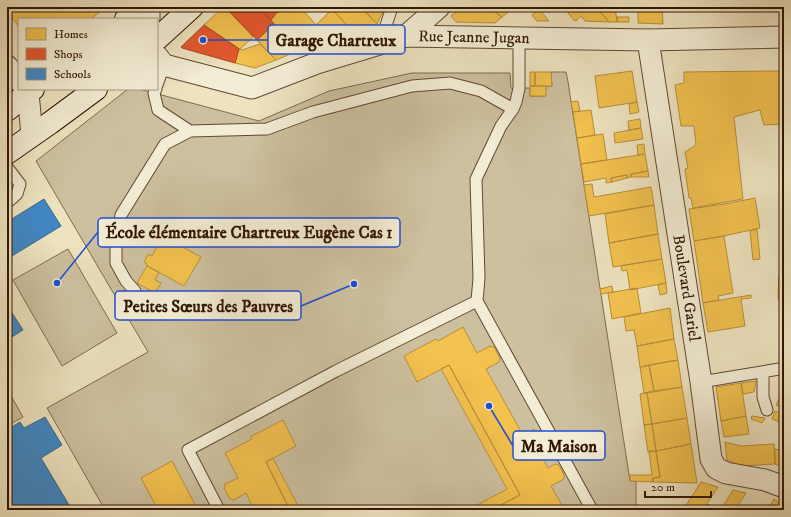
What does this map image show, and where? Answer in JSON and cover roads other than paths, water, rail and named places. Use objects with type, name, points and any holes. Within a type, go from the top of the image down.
[{"type":"street","points":[[127,18],[142,7]]},
{"type":"street","points":[[149,7],[149,18]]},
{"type":"street","points":[[158,37],[192,7]]},
{"type":"street","points":[[406,36],[439,7]]},
{"type":"street","name":"Rue Jeanne Jugan","points":[[160,61],[252,88],[317,63],[406,36],[648,40],[784,37]]},
{"type":"street","name":"Boulevard Gariel","points":[[648,40],[701,382],[711,459],[716,468],[726,473],[765,480],[783,486]]},
{"type":"street","points":[[7,66],[18,79]]},
{"type":"street","points":[[7,110],[24,90]]},
{"type":"street","points":[[26,90],[32,135]]},
{"type":"street","points":[[7,153],[95,90]]},
{"type":"lane","points":[[380,44],[392,7]]},
{"type":"lane","points":[[519,38],[519,88],[516,102],[513,110],[501,126],[476,179],[479,278],[477,301],[592,510]]},
{"type":"lane","points":[[158,77],[160,61]]},
{"type":"lane","points":[[135,291],[126,281],[116,263],[116,241],[121,215],[165,144],[190,131],[267,129],[312,112],[412,86],[450,83],[481,91],[513,110]]},
{"type":"lane","points":[[156,90],[154,93],[158,110],[190,131]]},
{"type":"lane","points":[[7,167],[20,184],[17,194],[7,203]]},
{"type":"lane","points":[[219,510],[188,450],[336,371],[477,301]]},
{"type":"lane","points":[[701,382],[779,369]]},
{"type":"lane","points":[[763,372],[763,397],[767,410]]},
{"type":"place","name":"Garage Chartreux","points":[[203,40]]},
{"type":"place","name":"École élémentaire Chartreux Eugène Cas 1","points":[[57,283]]},
{"type":"place","name":"Petites Sœurs des Pauvres","points":[[354,284]]},
{"type":"place","name":"Ma Maison","points":[[489,406]]}]
